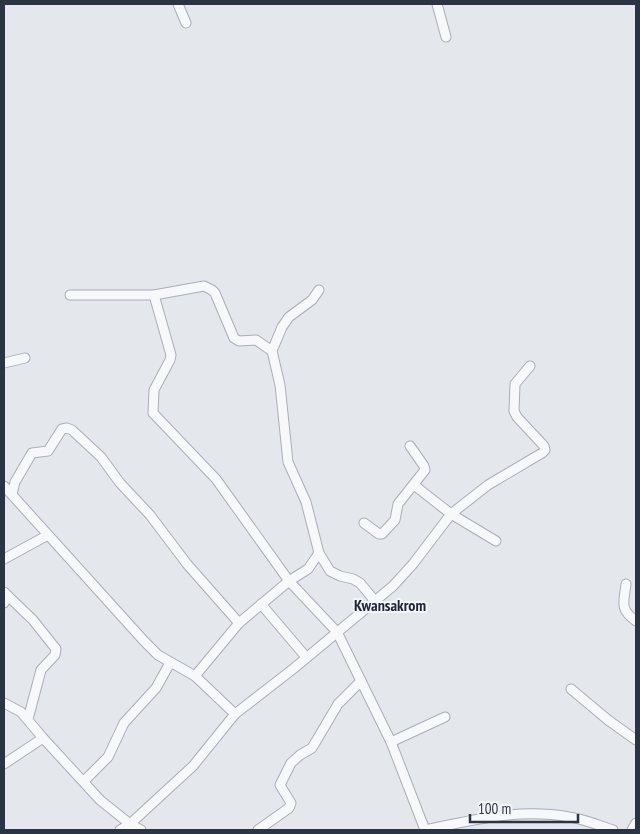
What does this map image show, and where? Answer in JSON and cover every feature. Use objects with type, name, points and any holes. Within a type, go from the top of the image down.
[{"type":"street","points":[[178,4],[186,24]]},
{"type":"street","points":[[437,4],[446,37]]},
{"type":"street","points":[[70,295],[154,295],[204,286],[208,287],[215,294],[234,338],[238,341],[256,340],[272,351]]},
{"type":"street","points":[[319,290],[312,300],[289,317],[282,327],[272,351],[280,385],[288,462],[306,502],[319,553],[330,571],[340,576],[354,579],[376,601]]},
{"type":"street","points":[[154,295],[171,355],[154,390],[153,414],[216,479],[289,581],[338,632],[390,742],[425,830],[489,816],[536,813],[570,817],[613,830]]},
{"type":"street","points":[[4,363],[25,358]]},
{"type":"street","points":[[120,830],[130,824],[193,766],[235,714],[393,586],[413,564],[451,514],[488,486],[544,450],[544,446],[514,411],[515,384],[530,366]]},
{"type":"street","points":[[12,494],[15,482],[32,453],[48,451],[62,429],[72,430],[101,457],[120,483],[150,514],[187,564],[239,623]]},
{"type":"street","points":[[364,523],[379,534],[384,534],[395,520],[398,504],[424,472],[425,468],[410,446]]},
{"type":"street","points":[[414,485],[470,530],[496,541]]},
{"type":"street","points":[[4,486],[144,642],[158,655],[195,676],[235,714]]},
{"type":"street","points":[[4,559],[48,535]]},
{"type":"street","points":[[195,676],[239,623],[289,581],[308,568],[319,553]]},
{"type":"street","points":[[626,584],[624,607],[626,614],[636,621]]},
{"type":"street","points":[[5,597],[33,620],[56,649],[55,655],[40,670],[28,719]]},
{"type":"street","points":[[261,604],[306,657]]},
{"type":"street","points":[[84,781],[108,757],[124,723],[156,688],[170,663]]},
{"type":"street","points":[[258,830],[290,808],[291,803],[280,788],[280,782],[291,763],[315,744],[338,704],[361,681]]},
{"type":"street","points":[[571,689],[608,720],[636,740]]},
{"type":"street","points":[[4,703],[18,709],[28,719],[43,738],[109,809],[141,830]]},
{"type":"street","points":[[390,742],[445,717]]},
{"type":"street","points":[[4,764],[43,738]]},
{"type":"district","name":"Kwansakrom","points":[[390,605]]}]
